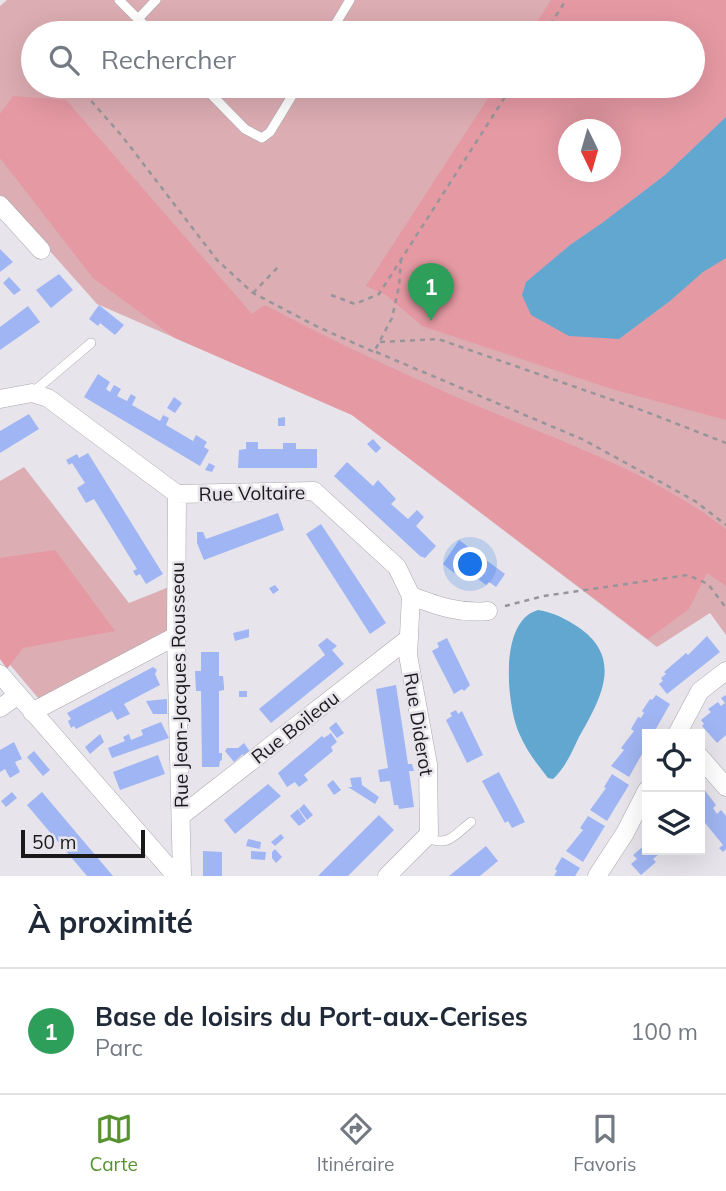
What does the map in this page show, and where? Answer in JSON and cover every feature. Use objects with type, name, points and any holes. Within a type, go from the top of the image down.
[{"type":"street","points":[[0,205],[41,250]]},
{"type":"street","points":[[0,399],[32,393]]},
{"type":"street","name":"Rue Voltaire","points":[[32,393],[48,398],[177,494],[313,491],[397,567],[411,596]]},
{"type":"street","name":"Rue Jean-Jacques Rousseau","points":[[177,494],[176,636],[183,876]]},
{"type":"street","points":[[411,596],[449,610],[470,613],[488,611]]},
{"type":"street","name":"Rue Diderot","points":[[411,596],[408,655],[428,764],[429,834],[425,838]]},
{"type":"street","points":[[32,712],[176,636]]},
{"type":"street","name":"Rue Boileau","points":[[181,816],[409,638]]},
{"type":"street","points":[[681,729],[701,691],[726,671]]},
{"type":"street","points":[[0,674],[176,876]]},
{"type":"street","points":[[0,708],[18,695]]},
{"type":"street","points":[[705,763],[726,787]]},
{"type":"street","points":[[597,876],[625,833],[646,792]]},
{"type":"street","points":[[387,876],[425,838]]},
{"type":"lane","points":[[119,0],[138,19],[156,0]]},
{"type":"lane","points":[[337,21],[350,0]]},
{"type":"lane","points":[[215,98],[245,129],[262,138],[270,132],[291,98]]},
{"type":"lane","points":[[32,393],[91,343]]},
{"type":"lane","points":[[425,838],[441,843],[471,822]]},
{"type":"path","points":[[553,21],[566,0]]},
{"type":"path","points":[[89,98],[122,136],[217,260],[253,293],[374,352],[584,440],[695,501],[726,525]]},
{"type":"path","points":[[331,295],[355,304],[379,294],[504,98]]},
{"type":"path","points":[[374,352],[392,318],[401,260]]},
{"type":"path","points":[[253,293],[279,266]]},
{"type":"path","points":[[378,342],[438,339],[632,406],[726,443]]},
{"type":"path","points":[[488,611],[544,596],[688,575],[708,584],[726,608]]},
{"type":"shaded area","points":[[7,0],[726,0],[726,635],[710,613],[657,647],[352,415],[97,304],[0,195],[0,6]]},
{"type":"shaded area","points":[[551,0],[726,0],[726,117],[665,175],[570,245],[526,282],[522,295],[619,339],[703,272],[726,258],[726,420],[612,389],[422,326],[386,295],[366,286],[488,98],[705,98],[705,21],[538,21]]},
{"type":"shaded area","points":[[13,96],[66,100],[252,314],[265,305],[416,379],[634,473],[696,508],[726,529],[726,586],[707,573],[689,609],[648,639],[352,415],[175,338],[93,278],[0,158],[0,114]]},
{"type":"shaded area","points":[[24,467],[129,603],[169,587],[169,630],[39,699],[0,653],[0,481]]},
{"type":"shaded area","points":[[55,550],[115,631],[23,648],[7,669],[0,659],[0,558]]},
{"type":"water","points":[[726,117],[726,258],[703,272],[619,339],[569,336],[531,315],[522,295],[526,282],[570,245],[665,175]]},
{"type":"water","points":[[538,610],[559,616],[578,627],[592,639],[601,652],[604,665],[604,679],[595,708],[568,760],[553,779],[548,778],[522,739],[511,704],[509,685],[511,646],[516,630],[525,617]]},
{"type":"building","points":[[0,249],[13,262],[0,272]]},
{"type":"building","points":[[59,274],[73,290],[51,308],[36,290]]},
{"type":"building","points":[[9,277],[21,290],[14,295],[3,283]]},
{"type":"building","points":[[99,305],[124,325],[115,335],[100,323],[98,326],[89,319]]},
{"type":"building","points":[[28,306],[40,322],[0,350],[0,327]]},
{"type":"building","points":[[98,374],[110,382],[106,389],[110,392],[114,385],[121,389],[117,396],[127,401],[131,394],[136,397],[132,405],[160,421],[163,415],[169,418],[166,425],[193,441],[196,435],[207,442],[204,447],[209,450],[200,466],[84,397]]},
{"type":"building","points":[[174,397],[182,403],[175,413],[167,408]]},
{"type":"building","points":[[29,414],[39,429],[0,453],[0,431]]},
{"type":"building","points":[[285,417],[285,426],[278,426],[278,418]]},
{"type":"building","points":[[373,439],[381,448],[376,453],[367,444]]},
{"type":"building","points":[[246,442],[258,442],[258,449],[283,449],[283,443],[296,443],[296,449],[317,449],[317,468],[238,468],[239,450],[246,449]]},
{"type":"building","points":[[88,453],[163,574],[146,584],[140,574],[136,576],[133,571],[137,569],[94,499],[86,503],[77,488],[85,483],[72,463],[69,465],[66,460],[77,454],[79,458]]},
{"type":"building","points":[[347,462],[373,486],[378,480],[396,499],[391,504],[408,519],[417,510],[424,517],[416,526],[436,546],[425,558],[334,476]]},
{"type":"building","points":[[209,463],[215,466],[212,472],[205,470]]},
{"type":"building","points":[[278,513],[284,530],[204,560],[197,543],[197,532],[203,532],[206,539]]},
{"type":"building","points":[[321,524],[386,623],[370,634],[306,534]]},
{"type":"building","points":[[459,540],[505,574],[496,587],[489,582],[486,585],[460,565],[454,573],[443,564]]},
{"type":"building","points":[[275,585],[279,590],[273,594],[269,588]]},
{"type":"building","points":[[249,629],[249,637],[235,641],[233,633]]},
{"type":"building","points":[[707,636],[720,652],[667,694],[659,684],[666,674],[664,672],[686,653],[688,655]]},
{"type":"building","points":[[327,638],[337,646],[332,650],[344,664],[271,723],[259,709],[325,655],[318,645]]},
{"type":"building","points":[[447,638],[470,685],[464,691],[462,689],[454,694],[432,651],[439,647],[437,643]]},
{"type":"building","points":[[201,652],[219,652],[219,676],[223,676],[224,690],[219,691],[219,753],[222,753],[222,760],[219,767],[202,767],[201,691],[196,691],[195,671],[201,671]]},
{"type":"building","points":[[153,667],[157,670],[155,674],[160,685],[124,704],[130,714],[117,720],[112,711],[76,729],[74,726],[71,728],[68,721],[71,719],[67,713]]},
{"type":"building","points":[[396,685],[408,764],[412,764],[414,771],[409,771],[414,807],[399,809],[398,805],[394,805],[390,781],[380,782],[378,770],[388,768],[376,689]]},
{"type":"building","points":[[239,691],[247,691],[247,697],[239,697]]},
{"type":"building","points":[[656,695],[670,704],[656,729],[642,729],[642,754],[629,777],[611,766],[624,750],[621,748],[634,731],[631,729],[638,717],[641,718],[644,713],[642,711],[650,699]]},
{"type":"building","points":[[726,695],[726,735],[717,743],[702,726],[704,724],[701,720],[711,712],[708,709],[718,702],[721,706],[725,703],[721,698]]},
{"type":"building","points":[[167,699],[167,714],[153,714],[146,701]]},
{"type":"building","points":[[456,710],[458,714],[462,711],[483,755],[467,763],[446,720],[452,716],[450,713]]},
{"type":"building","points":[[161,722],[169,738],[112,758],[108,748],[125,741],[123,737],[129,734],[131,740],[143,735],[141,730]]},
{"type":"building","points":[[336,722],[344,733],[337,738],[329,728]]},
{"type":"building","points":[[331,733],[337,742],[331,747],[333,751],[304,775],[308,780],[299,787],[295,782],[287,787],[278,773],[322,736],[324,738]]},
{"type":"building","points":[[100,734],[104,742],[90,754],[85,747]]},
{"type":"building","points":[[14,742],[22,759],[15,762],[20,772],[10,778],[5,769],[0,772],[0,750]]},
{"type":"building","points":[[244,743],[251,753],[245,757],[243,754],[234,762],[225,751],[227,748],[238,748]]},
{"type":"building","points":[[34,751],[50,770],[43,776],[27,757]]},
{"type":"building","points":[[158,755],[165,774],[120,790],[113,772]]},
{"type":"building","points":[[499,772],[525,822],[512,828],[508,821],[505,823],[482,781]]},
{"type":"building","points":[[612,774],[629,785],[607,821],[590,810],[606,788],[604,787]]},
{"type":"building","points":[[361,777],[362,785],[379,797],[375,804],[348,787],[352,787],[350,778]]},
{"type":"building","points":[[333,780],[341,790],[334,795],[327,785]]},
{"type":"building","points":[[268,784],[281,796],[235,834],[224,820]]},
{"type":"building","points":[[705,791],[716,805],[713,808],[717,814],[721,810],[726,816],[726,849],[723,852],[719,848],[723,845],[705,823]]},
{"type":"building","points":[[12,792],[17,798],[6,807],[1,801]]},
{"type":"building","points":[[42,792],[113,876],[87,876],[43,824],[27,805]]},
{"type":"building","points":[[304,804],[313,815],[307,820],[299,809]]},
{"type":"building","points":[[298,809],[306,821],[299,826],[290,816]]},
{"type":"building","points":[[379,815],[394,830],[348,876],[318,876]]},
{"type":"building","points":[[588,816],[605,826],[583,862],[566,851],[583,830],[580,828]]},
{"type":"building","points":[[281,834],[284,838],[275,846],[271,842]]},
{"type":"building","points":[[248,839],[261,842],[260,849],[246,846]]},
{"type":"building","points":[[486,846],[498,861],[480,876],[449,876]]},
{"type":"building","points":[[642,847],[642,855],[658,855],[653,859],[656,862],[641,875],[631,864],[637,859],[633,855]]},
{"type":"building","points":[[275,849],[282,857],[276,863],[272,858]]},
{"type":"building","points":[[203,851],[222,852],[222,876],[203,876]]},
{"type":"building","points":[[251,851],[266,852],[265,860],[251,859]]},
{"type":"building","points":[[562,857],[580,868],[575,876],[554,876]]},
{"type":"place","name":"Base de loisirs du Port-aux-Cerises","points":[[431,321]]}]
